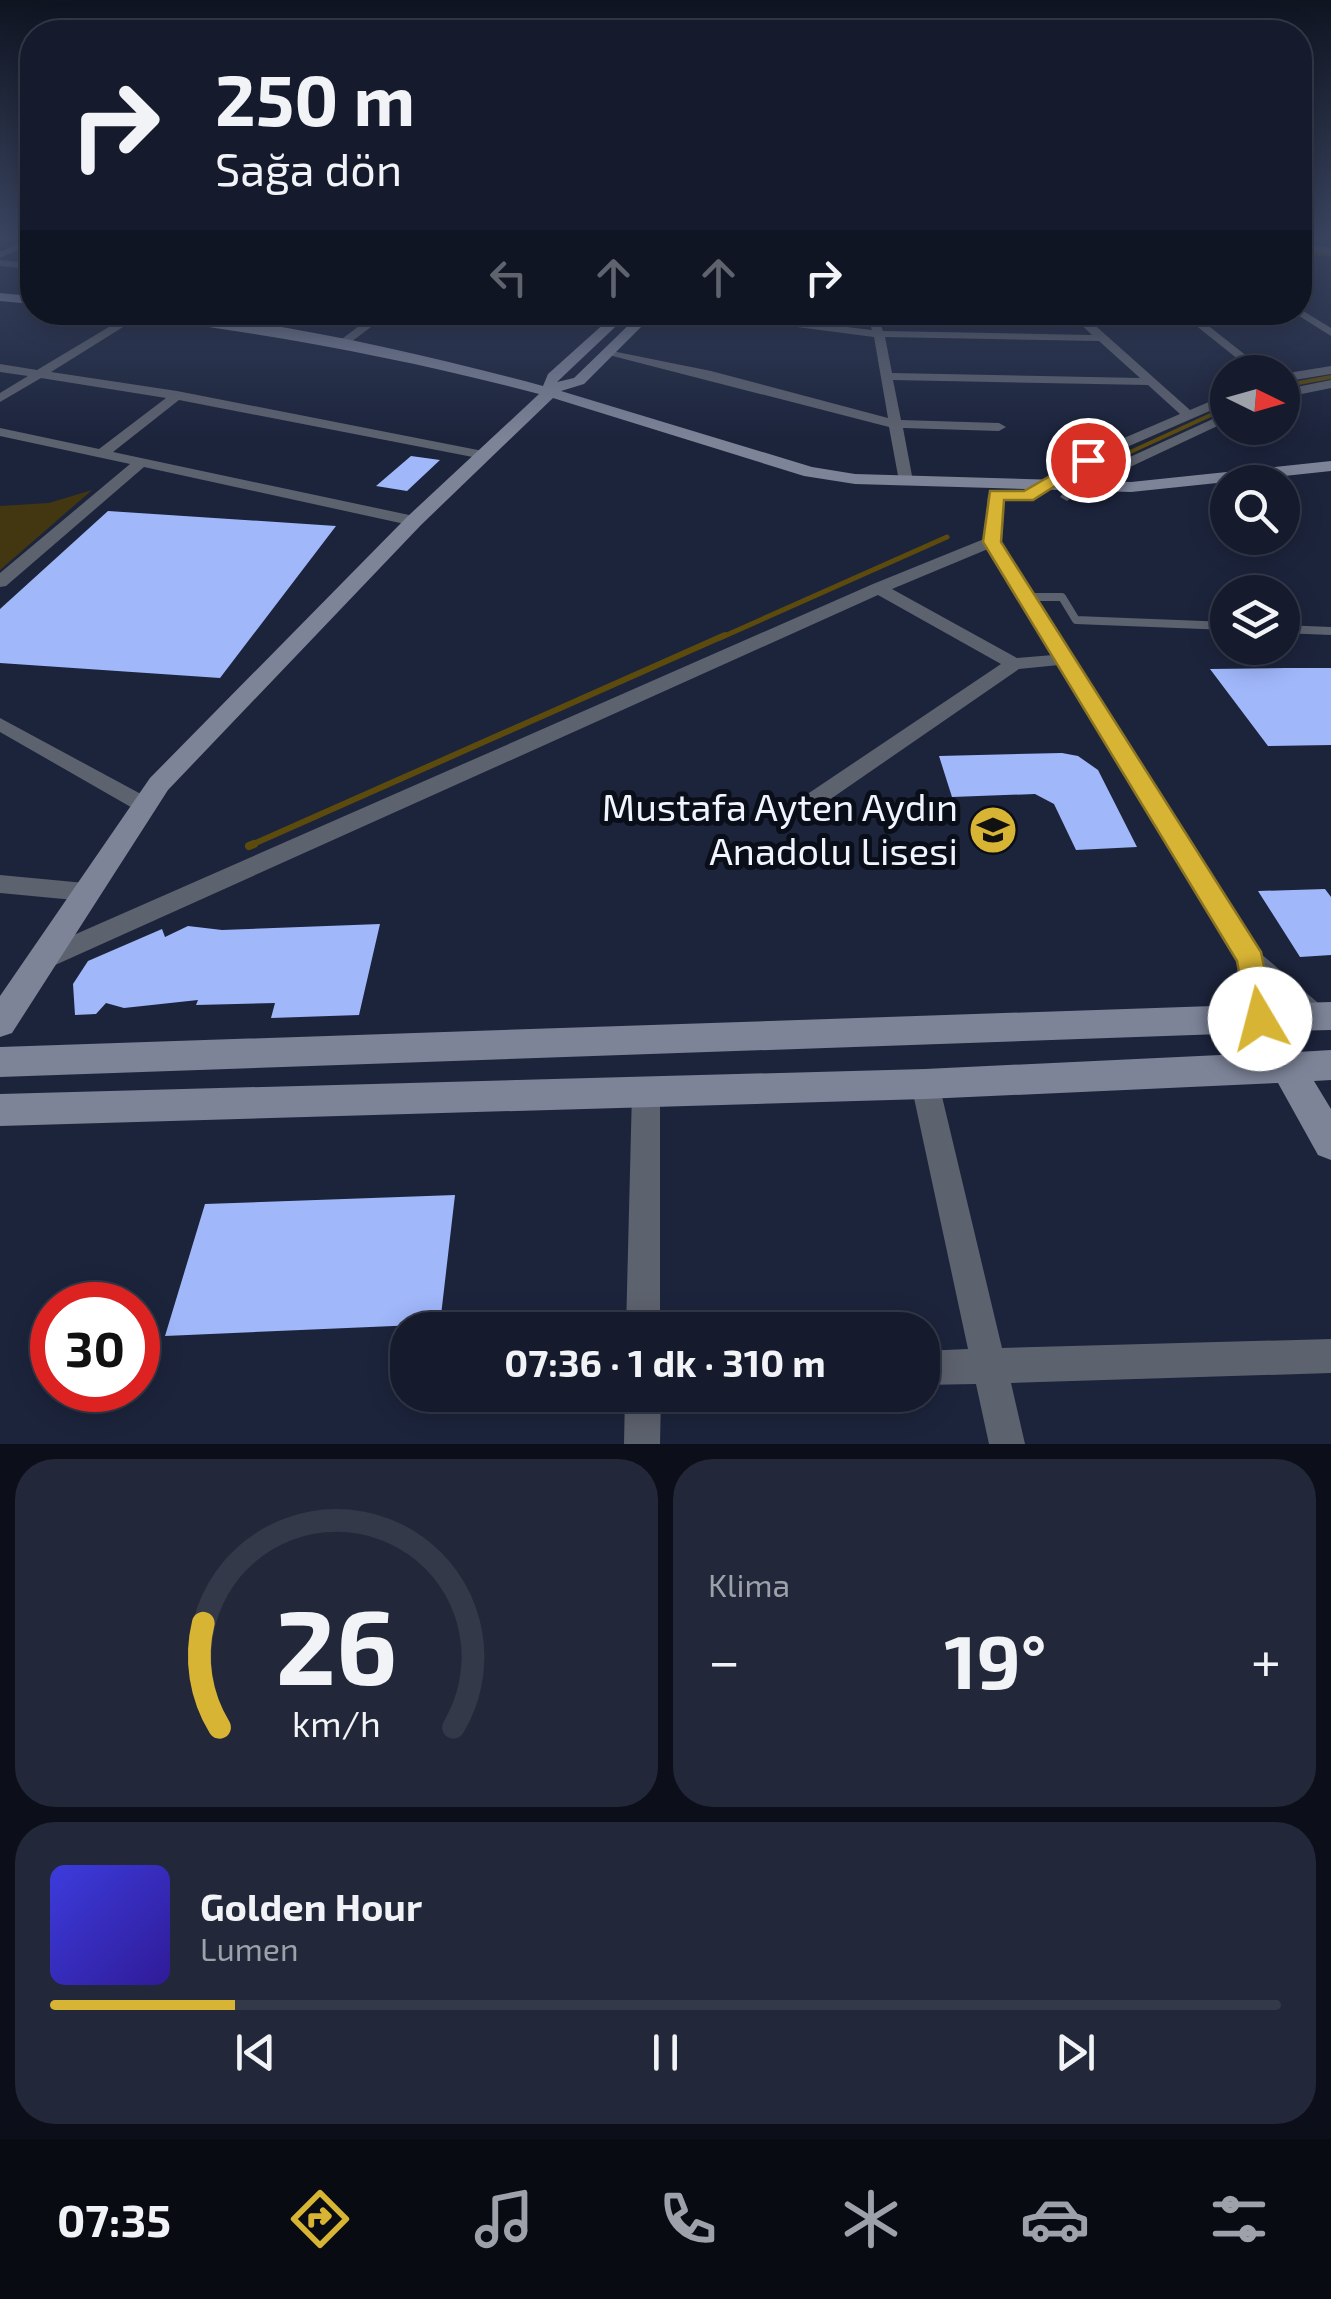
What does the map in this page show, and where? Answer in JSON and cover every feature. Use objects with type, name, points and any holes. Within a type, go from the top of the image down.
[{"type":"street","points":[[0,398],[119,325]]},
{"type":"street","points":[[193,325],[548,394],[801,484],[1072,492],[1210,490]]},
{"type":"street","points":[[206,325],[339,346],[548,394],[810,472],[994,490]]},
{"type":"street","points":[[339,346],[368,325]]},
{"type":"street","points":[[548,394],[553,377],[611,325]]},
{"type":"street","points":[[0,1023],[36,963],[159,784],[414,521],[548,394],[579,381],[636,325]]},
{"type":"street","points":[[800,325],[879,334],[1099,338]]},
{"type":"street","points":[[875,325],[906,482]]},
{"type":"street","points":[[1086,325],[1146,382],[1188,414]]},
{"type":"street","points":[[1200,325],[1238,355]]},
{"type":"street","points":[[607,353],[711,374],[895,424],[999,427]]},
{"type":"street","points":[[0,368],[177,395],[483,455]]},
{"type":"street","points":[[1300,375],[1331,370]]},
{"type":"street","points":[[887,376],[1146,382]]},
{"type":"street","points":[[1300,390],[1331,384]]},
{"type":"street","points":[[102,454],[177,395]]},
{"type":"street","points":[[1032,491],[1210,405]]},
{"type":"street","points":[[1072,492],[1210,425]]},
{"type":"street","points":[[0,432],[414,521]]},
{"type":"street","points":[[0,582],[141,462]]},
{"type":"street","points":[[1072,492],[1331,466]]},
{"type":"street","points":[[1300,483],[1331,480]]},
{"type":"street","points":[[994,490],[992,542],[1067,659],[1090,706],[1251,960],[1326,1024]]},
{"type":"street","points":[[36,963],[879,588],[992,542]]},
{"type":"street","points":[[879,588],[1014,664]]},
{"type":"street","points":[[811,802],[1014,664],[1067,659]]},
{"type":"street","points":[[0,724],[144,805]]},
{"type":"street","points":[[0,884],[85,892]]},
{"type":"street","points":[[1251,960],[1260,1019],[1331,1143]]},
{"type":"street","points":[[0,1062],[1260,1019],[1326,1024]]},
{"type":"street","points":[[0,1110],[925,1084],[1331,1065]]},
{"type":"street","points":[[925,1084],[1007,1444]]},
{"type":"street","points":[[643,1312],[646,1092]]},
{"type":"street","points":[[940,1367],[1331,1356]]},
{"type":"street","points":[[642,1412],[642,1444]]},
{"type":"lane","points":[[1027,597],[1062,597],[1076,620],[1210,625]]},
{"type":"lane","points":[[1300,629],[1331,630]]},
{"type":"shaded area","points":[[92,490],[0,570],[0,506],[49,503]]},
{"type":"building","points":[[411,456],[440,460],[407,491],[376,486]]},
{"type":"building","points":[[108,511],[336,526],[220,678],[0,663],[0,609]]},
{"type":"building","points":[[1331,668],[1331,745],[1268,746],[1210,669]]},
{"type":"building","points":[[939,756],[1078,756],[1098,770],[1137,847],[1076,850],[1054,804],[1035,794],[952,797]]},
{"type":"building","points":[[1325,889],[1331,897],[1331,955],[1300,957],[1258,891]]},
{"type":"building","points":[[380,924],[359,1015],[271,1018],[275,1003],[196,1005],[198,1000],[124,1008],[106,1003],[96,1014],[75,1015],[73,984],[88,961],[162,929],[165,937],[188,926],[222,930]]},
{"type":"building","points":[[455,1195],[441,1312],[390,1312],[390,1326],[165,1336],[205,1204]]},
{"type":"waterway","points":[[1300,383],[1331,377]]},
{"type":"waterway","points":[[1102,465],[1210,415]]},
{"type":"waterway","points":[[720,638],[947,537]]},
{"type":"waterway","points":[[254,844],[249,846],[725,635]]},
{"type":"place","name":"Mustafa Ayten Aydın Anadolu Lisesi","points":[[993,830]]},
{"type":"route","points":[[1088,460],[1037,486],[1027,496],[996,495],[992,542],[1067,659],[1090,706],[1251,960],[1260,1019]]}]
